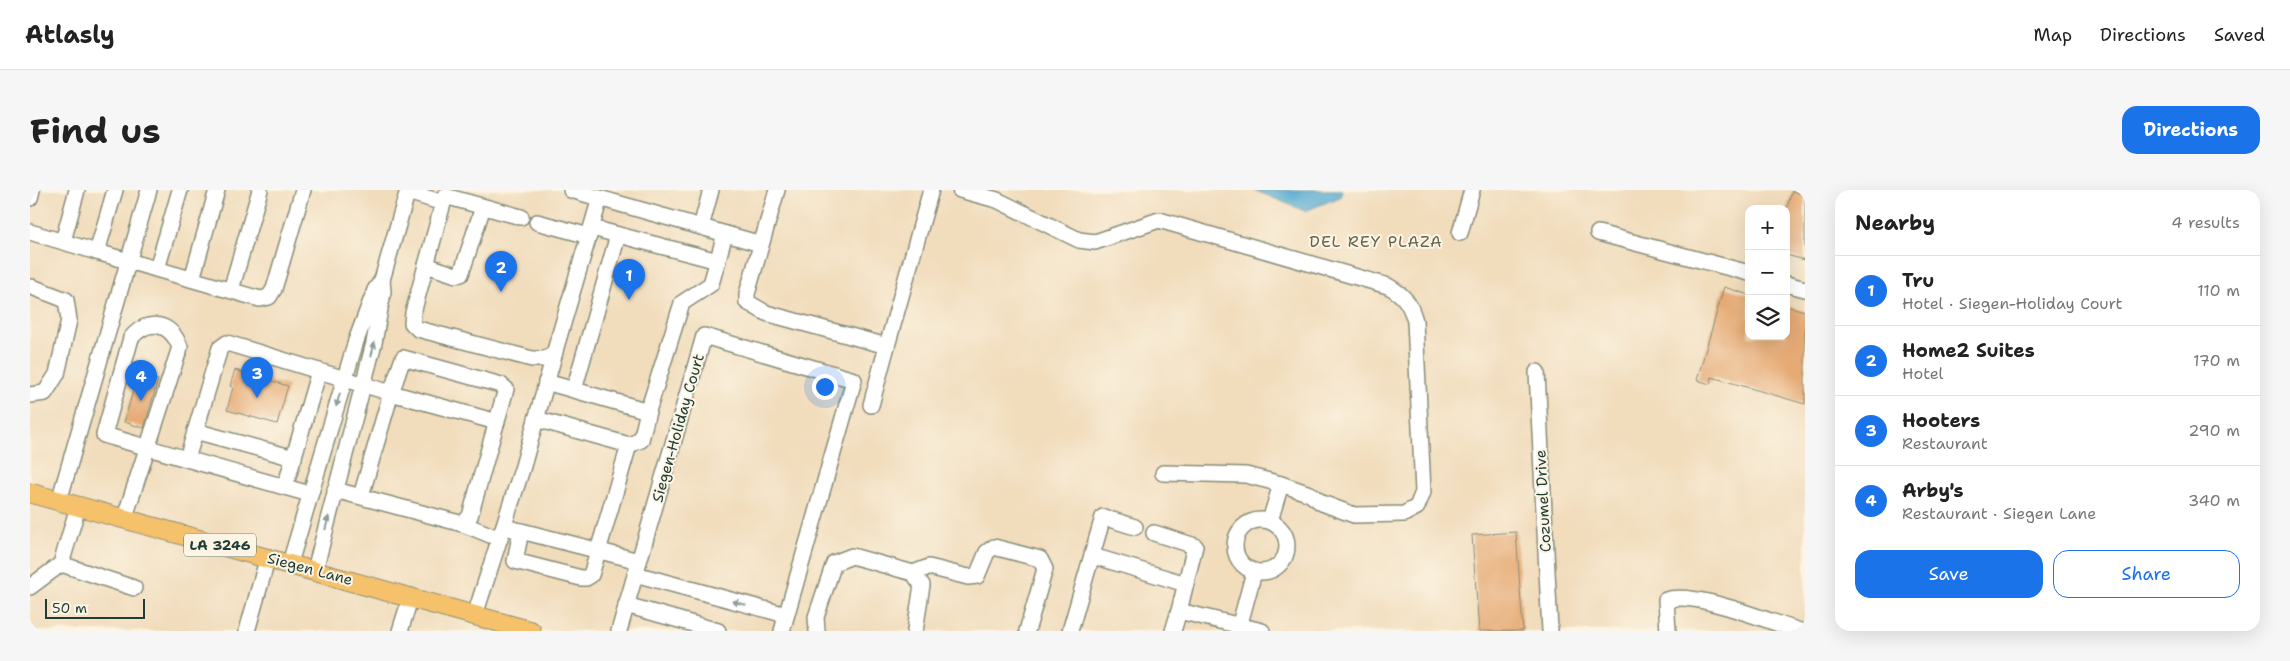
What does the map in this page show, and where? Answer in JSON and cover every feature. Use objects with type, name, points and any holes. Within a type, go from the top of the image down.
[{"type":"main road","name":"Siegen Lane","points":[[30,493],[124,520],[411,596],[531,631]]},
{"type":"street","points":[[30,198],[32,190]]},
{"type":"street","points":[[63,241],[77,190]]},
{"type":"street","points":[[97,252],[115,190]]},
{"type":"street","points":[[59,501],[149,190]]},
{"type":"street","points":[[157,269],[180,190]]},
{"type":"street","points":[[192,279],[216,190]]},
{"type":"street","points":[[231,290],[260,190]]},
{"type":"street","points":[[30,232],[260,299],[269,297],[274,289],[303,190]]},
{"type":"street","points":[[701,227],[711,190]]},
{"type":"street","points":[[777,190],[747,294],[747,302],[766,313],[887,346]]},
{"type":"street","points":[[871,405],[931,190]]},
{"type":"street","points":[[960,190],[997,200],[1079,240],[1095,242],[1159,220],[1388,286],[1402,294],[1411,306],[1416,321],[1423,492],[1417,507],[1404,514],[1354,515],[1322,503],[1310,494],[1246,475],[1163,473]]},
{"type":"street","points":[[1460,233],[1472,190]]},
{"type":"street","points":[[290,563],[344,379],[375,290],[382,280],[408,191],[443,202]]},
{"type":"street","points":[[580,191],[761,244]]},
{"type":"street","points":[[521,217],[445,196],[413,313],[412,323],[418,329],[532,359],[545,359],[555,352]]},
{"type":"street","points":[[475,615],[502,533],[600,198]]},
{"type":"street","points":[[426,265],[456,275],[461,274],[483,207]]},
{"type":"street","points":[[537,222],[590,232],[618,234],[718,262]]},
{"type":"street","points":[[1598,233],[1745,272]]},
{"type":"street","points":[[574,390],[618,234]]},
{"type":"street","points":[[536,419],[629,445],[641,440],[648,411],[682,303],[711,284],[725,234]]},
{"type":"street","points":[[315,570],[374,343],[383,292],[382,280]]},
{"type":"street","points":[[1790,285],[1805,289]]},
{"type":"street","points":[[30,395],[45,393],[57,374],[70,320],[66,300],[32,287]]},
{"type":"street","points":[[124,520],[148,448],[180,347],[176,335],[165,326],[153,325],[136,331],[131,338],[104,435],[148,448],[187,460],[310,494]]},
{"type":"street","name":"Siegen-Holiday Court","points":[[619,631],[704,336],[854,380],[782,631]]},
{"type":"street","points":[[187,460],[220,348],[227,343],[363,385],[497,422]]},
{"type":"street","points":[[361,496],[391,393],[403,358],[408,358],[502,385],[506,389],[470,516],[464,524]]},
{"type":"street","points":[[285,487],[319,371]]},
{"type":"street","name":"Cozumel Drive","points":[[1537,372],[1550,631]]},
{"type":"street","points":[[546,382],[648,411]]},
{"type":"street","points":[[195,431],[294,458]]},
{"type":"street","points":[[521,531],[514,561],[581,578],[591,575],[629,445]]},
{"type":"street","points":[[1270,521],[1281,484]]},
{"type":"street","points":[[335,490],[502,533],[521,531],[599,550],[637,568],[786,615]]},
{"type":"street","points":[[30,587],[61,564],[78,507]]},
{"type":"street","points":[[1070,631],[1103,516],[1135,526]]},
{"type":"street","points":[[1252,521],[1270,521],[1284,532],[1287,550],[1284,558],[1271,571],[1254,572],[1240,562],[1236,555],[1236,538],[1239,531],[1252,521]]},
{"type":"street","points":[[1154,533],[1195,546],[1173,631]]},
{"type":"street","points":[[817,631],[816,617],[834,563],[852,556],[914,573],[929,567],[968,576],[977,576],[987,552],[994,547],[1040,559],[1045,568],[1027,631]]},
{"type":"street","points":[[1092,556],[1186,584]]},
{"type":"street","points":[[246,631],[268,557]]},
{"type":"street","points":[[61,564],[134,588]]},
{"type":"street","points":[[1239,628],[1254,572]]},
{"type":"street","points":[[914,573],[922,585],[915,631]]},
{"type":"street","points":[[400,631],[411,596]]},
{"type":"street","points":[[1668,631],[1666,600],[1673,598],[1700,600],[1800,631]]},
{"type":"street","points":[[626,605],[718,631]]},
{"type":"street","points":[[1178,611],[1239,628],[1262,631]]},
{"type":"water","points":[[1254,190],[1342,190],[1340,197],[1305,211]]},
{"type":"building","points":[[1792,191],[1805,195],[1805,260],[1790,256],[1790,205],[1788,205]]},
{"type":"building","points":[[1724,287],[1745,294],[1745,340],[1790,340],[1790,307],[1805,311],[1805,404],[1712,377],[1710,384],[1697,380]]},
{"type":"building","points":[[235,370],[288,386],[277,424],[227,410],[233,387],[230,386]]},
{"type":"building","points":[[138,374],[158,380],[144,428],[124,422]]},
{"type":"building","points":[[1516,532],[1523,631],[1479,631],[1472,535]]},
{"type":"place","name":"Home2 Suites","points":[[501,292]]},
{"type":"place","name":"Tru","points":[[629,300]]},
{"type":"place","name":"Hooters","points":[[257,398]]},
{"type":"place","name":"Arby's","points":[[141,401]]},
{"type":"district","name":"DEL REY PLAZA","points":[[1376,241]]}]
